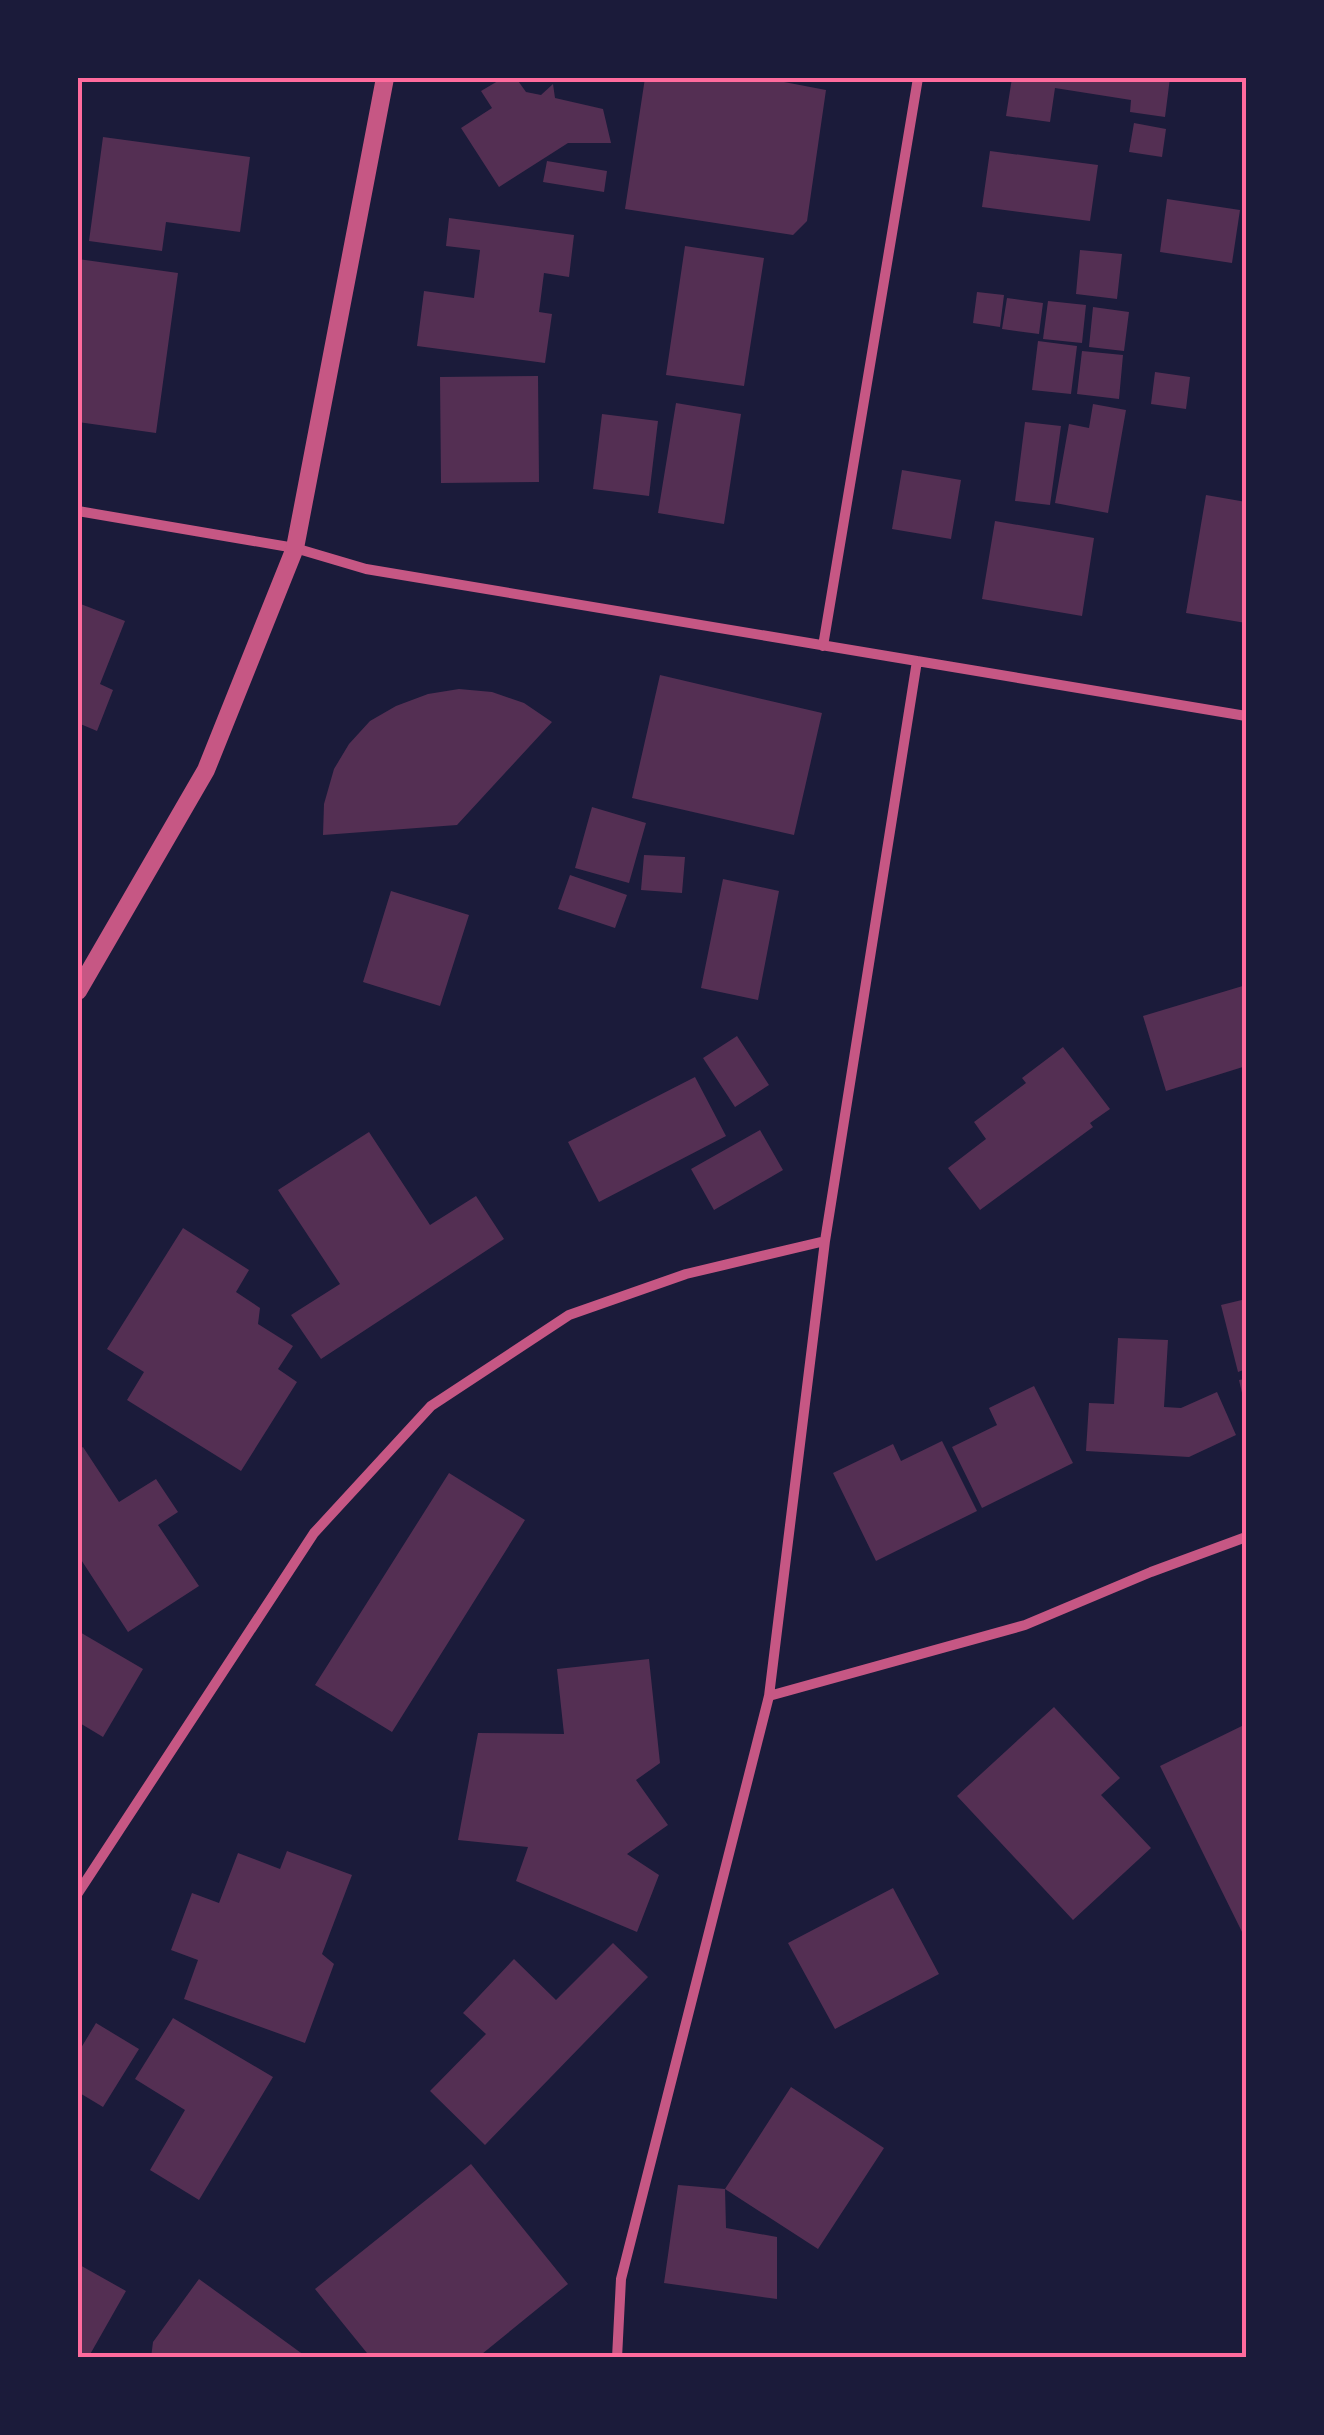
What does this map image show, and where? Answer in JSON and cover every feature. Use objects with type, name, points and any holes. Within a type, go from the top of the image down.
[{"type":"street","points":[[78,991],[206,770],[295,548],[384,78]]},
{"type":"street","points":[[823,646],[918,78]]},
{"type":"street","points":[[78,511],[295,548],[366,569],[1246,716]]},
{"type":"street","points":[[617,2358],[621,2279],[769,1696],[825,1241],[917,661]]},
{"type":"street","points":[[78,1893],[314,1533],[430,1406],[569,1315],[686,1274],[825,1241]]},
{"type":"street","points":[[769,1696],[1025,1625],[1246,1538]]},
{"type":"building","points":[[503,78],[516,78],[526,92],[541,95],[553,84],[555,98],[603,109],[611,143],[568,143],[499,187],[461,128],[492,108],[481,91]]},
{"type":"building","points":[[645,78],[763,78],[826,90],[807,221],[793,235],[625,209]]},
{"type":"building","points":[[1012,78],[1170,78],[1165,117],[1130,112],[1131,100],[1055,88],[1050,122],[1006,116]]},
{"type":"building","points":[[1134,123],[1166,129],[1162,157],[1129,152]]},
{"type":"building","points":[[103,137],[250,157],[240,232],[166,222],[162,251],[89,241]]},
{"type":"building","points":[[990,151],[1098,165],[1090,221],[982,207]]},
{"type":"building","points":[[547,161],[607,171],[604,192],[543,182]]},
{"type":"building","points":[[1167,199],[1240,210],[1232,263],[1160,252]]},
{"type":"building","points":[[449,218],[574,235],[569,277],[544,273],[539,312],[552,314],[545,363],[417,346],[424,291],[474,298],[480,250],[446,246]]},
{"type":"building","points":[[685,246],[764,258],[744,386],[666,375]]},
{"type":"building","points":[[1080,250],[1122,254],[1117,299],[1076,294]]},
{"type":"building","points":[[78,259],[178,273],[156,433],[78,422]]},
{"type":"building","points":[[977,292],[1004,295],[1000,327],[973,323]]},
{"type":"building","points":[[1007,298],[1043,303],[1039,334],[1002,329]]},
{"type":"building","points":[[1048,301],[1086,305],[1082,343],[1043,339]]},
{"type":"building","points":[[1093,307],[1129,312],[1124,351],[1089,347]]},
{"type":"building","points":[[1038,341],[1077,346],[1071,394],[1032,390]]},
{"type":"building","points":[[1082,351],[1123,355],[1119,399],[1077,394]]},
{"type":"building","points":[[1155,372],[1190,377],[1186,409],[1151,404]]},
{"type":"building","points":[[538,376],[539,482],[441,483],[440,377]]},
{"type":"building","points":[[676,403],[741,414],[724,524],[658,513]]},
{"type":"building","points":[[1093,404],[1126,410],[1108,513],[1055,503],[1069,424],[1089,428]]},
{"type":"building","points":[[602,414],[658,421],[649,496],[593,489]]},
{"type":"building","points":[[1025,422],[1061,426],[1050,505],[1015,501]]},
{"type":"building","points":[[902,470],[961,480],[951,539],[892,529]]},
{"type":"building","points":[[1206,495],[1246,502],[1246,623],[1186,613]]},
{"type":"building","points":[[995,521],[1094,538],[1082,616],[982,599]]},
{"type":"building","points":[[78,603],[125,621],[100,684],[113,690],[97,731],[78,723]]},
{"type":"building","points":[[660,675],[822,713],[794,835],[632,798]]},
{"type":"building","points":[[459,689],[492,692],[524,703],[552,722],[457,825],[323,835],[324,804],[334,769],[370,721],[428,694]]},
{"type":"building","points":[[592,807],[646,823],[629,883],[575,868]]},
{"type":"building","points":[[644,855],[685,857],[682,893],[641,890]]},
{"type":"building","points":[[570,875],[627,895],[615,928],[558,909]]},
{"type":"building","points":[[723,879],[779,891],[758,1000],[701,988]]},
{"type":"building","points":[[391,891],[469,915],[440,1006],[363,982]]},
{"type":"building","points":[[1246,985],[1246,1066],[1166,1091],[1143,1016]]},
{"type":"building","points":[[737,1036],[769,1085],[735,1107],[703,1058]]},
{"type":"building","points":[[1063,1047],[1110,1109],[1090,1123],[1093,1127],[980,1210],[948,1168],[986,1139],[974,1122],[1026,1083],[1022,1078]]},
{"type":"building","points":[[695,1077],[726,1136],[599,1202],[568,1142]]},
{"type":"building","points":[[760,1130],[783,1170],[714,1210],[691,1169]]},
{"type":"building","points":[[369,1132],[430,1225],[476,1196],[504,1239],[321,1359],[291,1315],[340,1284],[278,1190]]},
{"type":"building","points":[[183,1228],[249,1270],[236,1292],[260,1308],[258,1324],[293,1346],[278,1369],[297,1382],[241,1471],[127,1400],[144,1372],[107,1349]]},
{"type":"building","points":[[1246,1299],[1246,1369],[1238,1372],[1221,1305]]},
{"type":"building","points":[[1118,1338],[1168,1340],[1164,1407],[1181,1408],[1217,1392],[1236,1435],[1189,1457],[1086,1451],[1089,1403],[1114,1404]]},
{"type":"building","points":[[1246,1379],[1246,1406],[1245,1406],[1239,1380]]},
{"type":"building","points":[[1034,1386],[1073,1463],[982,1508],[952,1447],[997,1425],[989,1408]]},
{"type":"building","points":[[942,1441],[977,1511],[876,1561],[833,1473],[893,1444],[901,1461]]},
{"type":"building","points":[[83,1447],[119,1502],[156,1479],[178,1512],[158,1525],[199,1586],[128,1632],[78,1555],[78,1450]]},
{"type":"building","points":[[449,1473],[525,1520],[392,1732],[315,1685]]},
{"type":"building","points":[[78,1631],[143,1669],[103,1737],[78,1722]]},
{"type":"building","points":[[649,1659],[660,1763],[636,1780],[668,1825],[627,1854],[659,1875],[637,1932],[516,1881],[528,1847],[458,1840],[478,1733],[564,1734],[557,1669]]},
{"type":"building","points":[[1054,1707],[1120,1778],[1101,1795],[1151,1848],[1073,1920],[957,1796]]},
{"type":"building","points":[[1246,1724],[1246,1940],[1160,1766]]},
{"type":"building","points":[[287,1851],[352,1875],[322,1954],[334,1964],[305,2043],[184,1999],[198,1960],[171,1950],[192,1893],[219,1903],[238,1853],[280,1869]]},
{"type":"building","points":[[893,1888],[939,1974],[835,2029],[788,1943]]},
{"type":"building","points":[[613,1943],[648,1977],[485,2145],[430,2091],[486,2034],[463,2013],[514,1959],[556,2000]]},
{"type":"building","points":[[173,2018],[273,2077],[199,2200],[150,2170],[185,2110],[135,2079]]},
{"type":"building","points":[[96,2023],[139,2049],[103,2107],[78,2092],[78,2053]]},
{"type":"building","points":[[791,2087],[884,2148],[818,2249],[725,2189]]},
{"type":"building","points":[[471,2164],[568,2284],[477,2358],[371,2358],[315,2289]]},
{"type":"building","points":[[678,2185],[725,2189],[726,2228],[777,2237],[777,2299],[664,2283]]},
{"type":"building","points":[[78,2264],[126,2291],[88,2358],[78,2358]]},
{"type":"building","points":[[199,2279],[308,2358],[151,2358],[153,2342]]}]
